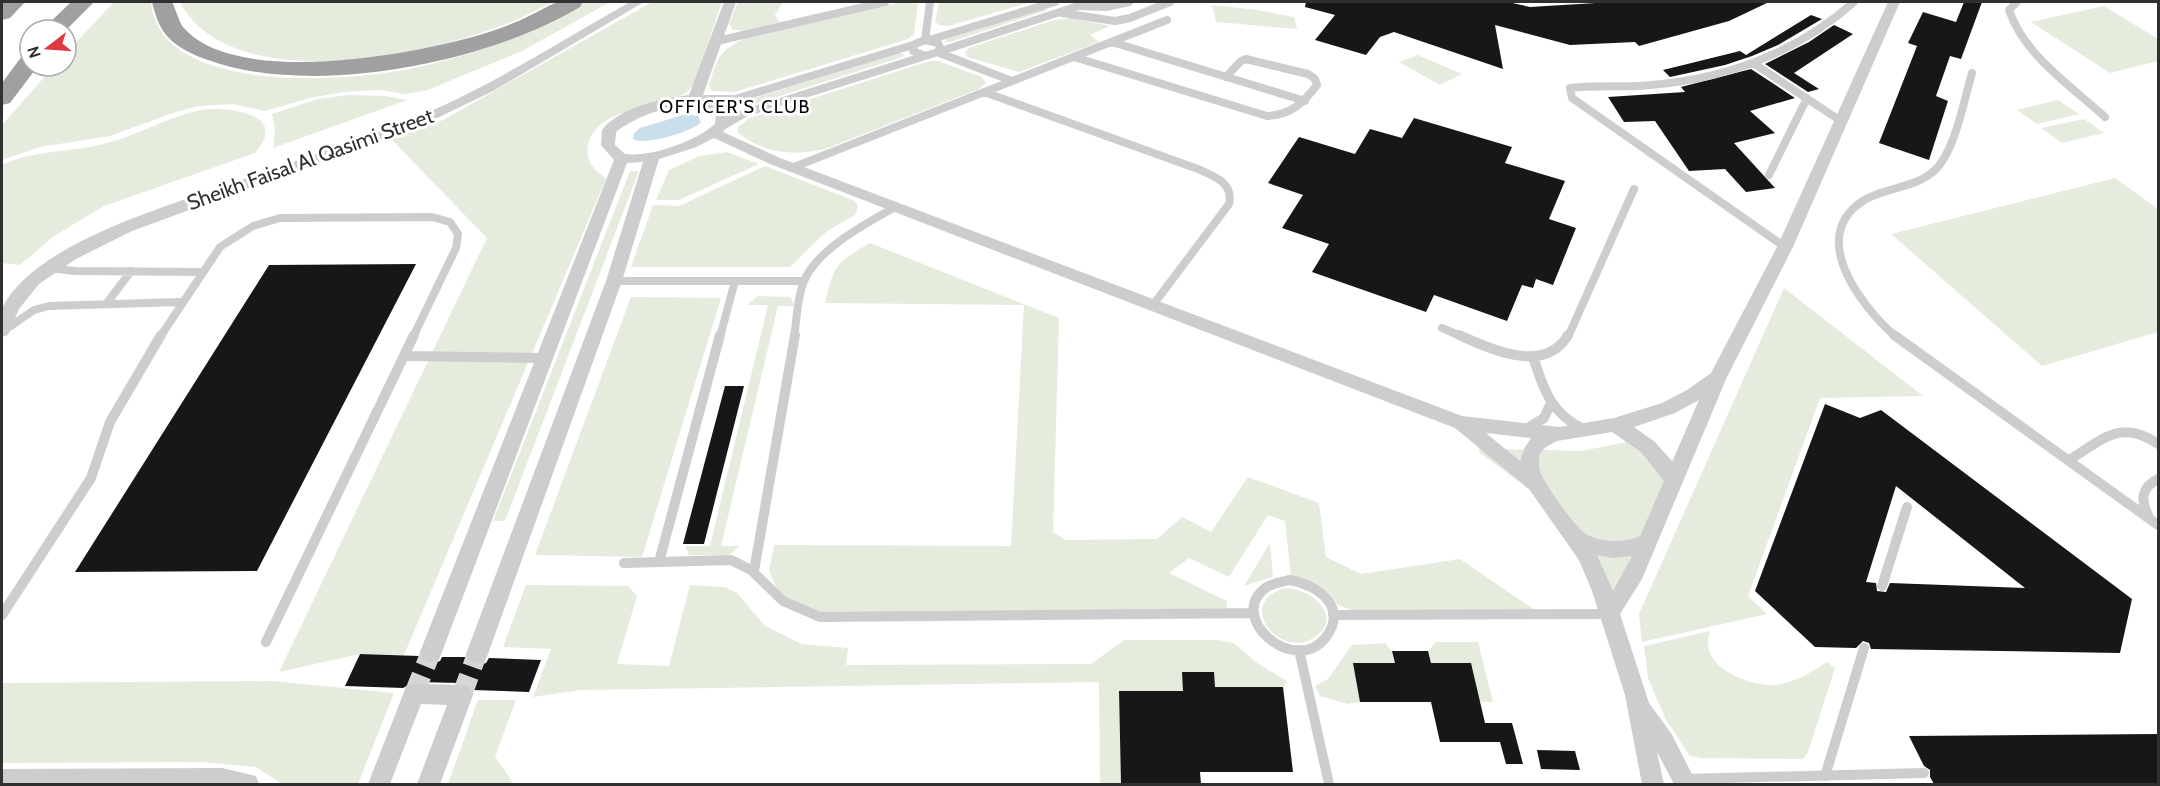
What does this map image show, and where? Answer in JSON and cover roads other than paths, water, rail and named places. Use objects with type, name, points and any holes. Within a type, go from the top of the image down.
[{"type":"highway","points":[[2,13],[14,2]]},
{"type":"highway","points":[[66,18],[83,2]]},
{"type":"highway","points":[[162,2],[163,9],[176,32],[202,51],[210,54],[243,63],[272,67],[341,68],[414,58],[484,40],[534,21],[572,2]]},
{"type":"highway","points":[[2,82],[18,65]]},
{"type":"highway","points":[[2,98],[18,77]]},
{"type":"street","name":"Sheikh Faisal Al Qasimi Street","points":[[2,332],[15,300],[33,280],[70,255],[126,227],[375,138],[440,111],[488,88],[638,2]]},
{"type":"street","points":[[700,98],[730,2]]},
{"type":"street","points":[[1609,614],[1632,579],[1718,377],[1785,247],[1894,2]]},
{"type":"street","points":[[700,98],[714,103],[719,111],[723,120],[716,131],[706,138],[638,159],[622,158],[613,153],[608,145],[609,130],[618,122],[664,105],[700,98]]},
{"type":"street","points":[[716,131],[794,167],[895,207],[1461,423],[1562,434]]},
{"type":"street","points":[[477,654],[614,281],[652,156]]},
{"type":"street","points":[[430,652],[622,158]]},
{"type":"street","points":[[1639,707],[1663,741],[1685,782],[1652,782],[1642,742],[1639,707],[1595,571],[1578,540],[1532,476],[1529,464],[1531,452],[1538,443],[1548,437],[1614,425],[1673,406],[1690,398],[1718,377]]},
{"type":"street","points":[[1461,423],[1539,488]]},
{"type":"street","points":[[1614,425],[1644,442],[1661,460],[1673,479]]},
{"type":"street","points":[[1578,540],[1600,548],[1623,550],[1648,542]]},
{"type":"street","points":[[380,784],[414,694],[462,695],[429,784]]},
{"type":"street","points":[[2,780],[222,779],[248,784]]},
{"type":"lane","points":[[717,41],[885,2]]},
{"type":"lane","points":[[927,40],[930,2]]},
{"type":"lane","points":[[700,98],[735,99],[1043,3],[1055,2]]},
{"type":"lane","points":[[716,131],[745,113],[1078,6],[1089,3],[1119,6],[1129,2]]},
{"type":"lane","points":[[1051,15],[1068,13],[1115,21],[1130,18],[1170,2]]},
{"type":"lane","points":[[1785,247],[1572,98],[1570,88],[1587,84],[1645,86],[1710,76],[1753,63],[1799,45],[1835,21],[1854,2]]},
{"type":"lane","points":[[2017,2],[2009,10],[2010,18],[2024,39],[2105,117]]},
{"type":"lane","points":[[794,167],[1167,20]]},
{"type":"lane","points":[[927,40],[938,43],[940,47],[937,52]]},
{"type":"lane","points":[[1112,42],[1305,101]]},
{"type":"lane","points":[[913,45],[911,49],[915,53],[925,56]]},
{"type":"lane","points":[[937,52],[1012,81]]},
{"type":"lane","points":[[1074,57],[1260,114],[1275,116],[1290,113],[1305,101],[1317,85],[1315,79],[1308,74],[1246,59],[1240,61],[1226,77]]},
{"type":"lane","points":[[1753,63],[1841,121]]},
{"type":"lane","points":[[1972,73],[1941,164],[1925,177],[1877,194],[1856,208],[1848,217],[1840,238],[1842,263],[1864,305],[1893,334],[2154,522]]},
{"type":"lane","points":[[984,92],[1198,169],[1218,179],[1229,188],[1231,199],[1229,204],[1153,305]]},
{"type":"lane","points":[[1769,175],[1807,98]]},
{"type":"lane","points":[[1442,328],[1505,352],[1533,357],[1552,353],[1564,344],[1634,189]]},
{"type":"lane","points":[[754,571],[804,281],[815,263],[836,242],[895,207]]},
{"type":"lane","points":[[2,615],[91,478],[104,436],[117,408],[181,302],[220,247],[229,239],[253,225],[280,218],[432,217],[450,222],[458,234],[459,241],[266,642]]},
{"type":"lane","points":[[49,268],[75,271],[202,272]]},
{"type":"lane","points":[[107,303],[131,271]]},
{"type":"lane","points":[[614,281],[804,281]]},
{"type":"lane","points":[[659,562],[735,281]]},
{"type":"lane","points":[[2,332],[34,310],[49,306],[181,302]]},
{"type":"lane","points":[[405,356],[544,358]]},
{"type":"lane","points":[[1533,357],[1550,405],[1564,420],[1585,430]]},
{"type":"lane","points":[[1521,431],[1538,424],[1544,418],[1550,405]]},
{"type":"lane","points":[[2069,460],[2123,429],[2139,432],[2158,444]]},
{"type":"lane","points":[[2154,522],[2144,508],[2142,499],[2143,491],[2148,484],[2158,479]]},
{"type":"lane","points":[[1882,586],[1907,507]]},
{"type":"lane","points":[[624,563],[731,560],[744,563],[778,597],[797,610],[820,617],[1253,613]]},
{"type":"lane","points":[[1289,580],[1313,586],[1330,604],[1333,615],[1331,632],[1326,639],[1310,649],[1299,650],[1277,646],[1268,640],[1255,622],[1254,602],[1267,586],[1289,580]]},
{"type":"lane","points":[[1333,615],[1609,614]]},
{"type":"lane","points":[[1825,776],[1864,648]]},
{"type":"lane","points":[[1299,650],[1329,784]]},
{"type":"lane","points":[[1685,782],[1924,773]]},
{"type":"water","points":[[686,114],[698,116],[701,122],[688,130],[668,137],[647,141],[633,139],[634,133],[640,128]]},
{"type":"tunnel","points":[[414,694],[431,652]]},
{"type":"tunnel","points":[[462,695],[477,654]]},
{"type":"district","name":"OFFICER'S CLUB","points":[[735,107]]}]
